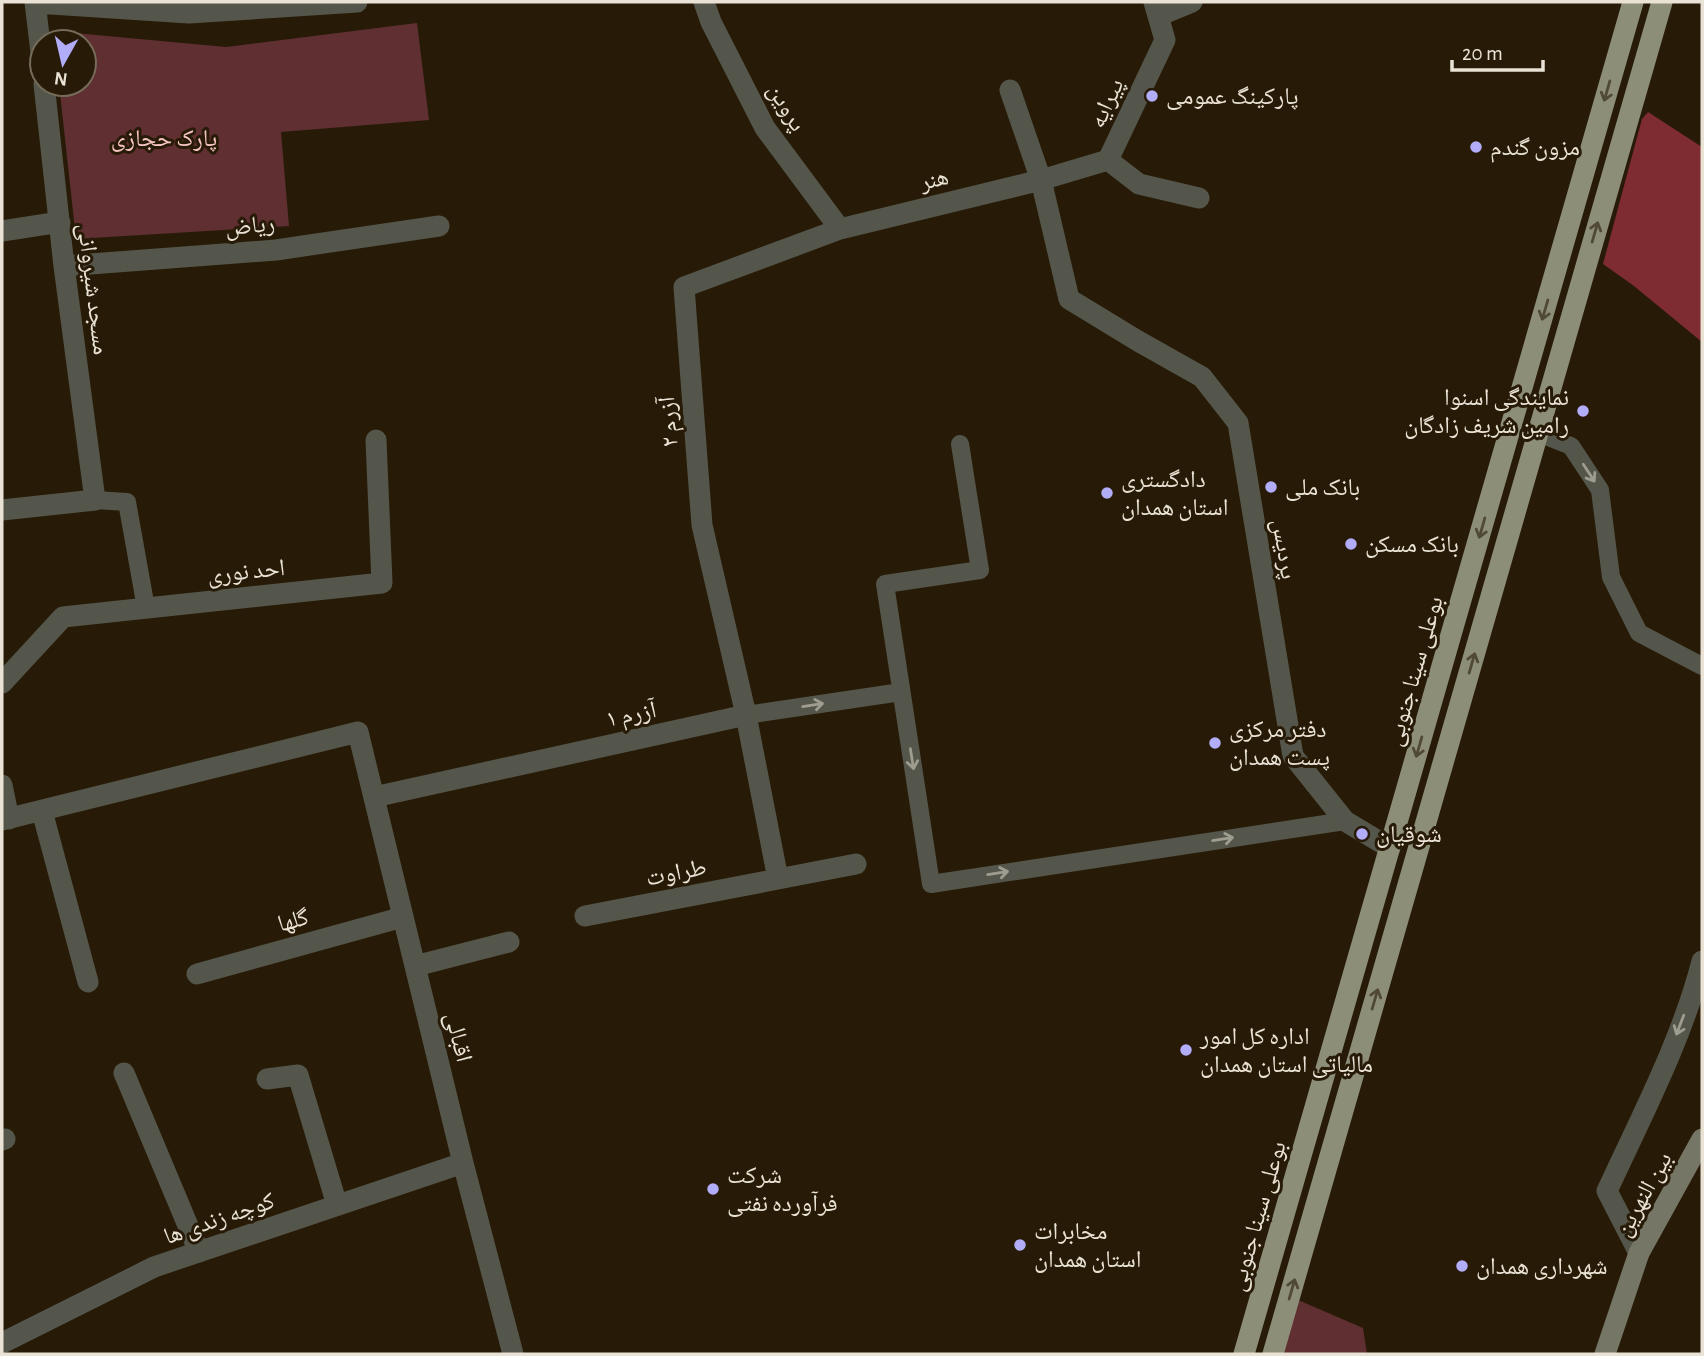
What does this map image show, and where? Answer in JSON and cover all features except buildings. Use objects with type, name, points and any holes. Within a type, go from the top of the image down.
[{"type":"main road","name":"بوعلی سینا جنوبی","points":[[1244,1354],[1633,2]]},
{"type":"main road","points":[[1273,1354],[1662,2]]},
{"type":"street","points":[[38,28],[35,2],[189,13],[286,4],[357,2]]},
{"type":"street","name":"پروین","points":[[704,2],[711,22],[765,128],[840,229]]},
{"type":"street","points":[[1156,9],[1192,2]]},
{"type":"street","name":"پیرایه","points":[[1041,180],[1108,160],[1165,40],[1156,9]]},
{"type":"street","name":"پردیس","points":[[1010,90],[1041,180],[1069,299],[1202,377],[1238,423],[1293,756],[1345,821],[1390,848]]},
{"type":"street","name":"مسجد شیروانی","points":[[46,98],[64,266],[95,500]]},
{"type":"street","points":[[1108,160],[1139,184],[1199,198]]},
{"type":"street","name":"هنر","points":[[840,229],[1041,180]]},
{"type":"street","points":[[2,231],[60,222]]},
{"type":"street","name":"ریاض","points":[[64,266],[276,250],[439,226]]},
{"type":"street","name":"آزرم ۲","points":[[746,715],[702,525],[684,286],[840,229]]},
{"type":"street","name":"احد نوری","points":[[2,683],[63,617],[382,583],[376,440]]},
{"type":"street","points":[[2,510],[95,500]]},
{"type":"street","points":[[746,715],[778,879]]},
{"type":"street","name":"آزرم ۱","points":[[374,797],[746,715]]},
{"type":"street","name":"اقبالی","points":[[42,811],[358,732],[463,1163],[513,1354]]},
{"type":"street","points":[[2,785],[5,820],[42,811],[88,982]]},
{"type":"street","name":"طراوت","points":[[585,916],[856,864]]},
{"type":"street","name":"گلها","points":[[197,974],[403,917]]},
{"type":"street","points":[[415,966],[509,942]]},
{"type":"street","points":[[1639,1253],[1607,1191],[1665,1065],[1702,961]]},
{"type":"street","points":[[124,1073],[199,1252]]},
{"type":"street","points":[[267,1079],[298,1075],[337,1205]]},
{"type":"street","name":"بین النهرین","points":[[1605,1354],[1639,1253],[1702,1139]]},
{"type":"street","name":"کوچه زندی ها","points":[[2,1343],[154,1267],[463,1163]]},
{"type":"lane","points":[[1538,433],[1572,446],[1600,490],[1611,577],[1639,633],[1702,666]]},
{"type":"lane","points":[[960,444],[980,570],[885,584],[931,884],[1345,821]]},
{"type":"lane","points":[[95,500],[127,502],[146,608]]},
{"type":"lane","name":"آزرم ۱","points":[[746,715],[901,692]]},
{"type":"green space","name":"پارک حجازی","points":[[417,23],[429,120],[281,132],[289,226],[76,239],[61,98],[98,98],[98,35],[226,47]]},
{"type":"green space","points":[[1298,1300],[1363,1328],[1367,1354],[1283,1354]]},
{"type":"shaded area","points":[[1648,112],[1702,147],[1702,342],[1603,264],[1642,119]]},
{"type":"place","name":"پارکینگ عمومی","points":[[1152,96]]},
{"type":"place","name":"مزون گندم","points":[[1476,147]]},
{"type":"place","name":"نمایندگی اسنوا رامین شریف زادگان","points":[[1583,411]]},
{"type":"place","name":"بانک ملی","points":[[1271,487]]},
{"type":"place","name":"دادگستری استان همدان","points":[[1107,493]]},
{"type":"place","name":"بانک مسکن","points":[[1351,544]]},
{"type":"place","name":"دفتر مرکزی پست همدان","points":[[1215,743]]},
{"type":"place","name":"شوقیان","points":[[1362,834]]},
{"type":"place","name":"اداره کل امور مالیاتی استان همدان","points":[[1186,1050]]},
{"type":"place","name":"شرکت فرآورده نفتی","points":[[713,1189]]},
{"type":"place","name":"مخابرات استان همدان","points":[[1020,1245]]},
{"type":"place","name":"شهرداری همدان","points":[[1462,1266]]}]
